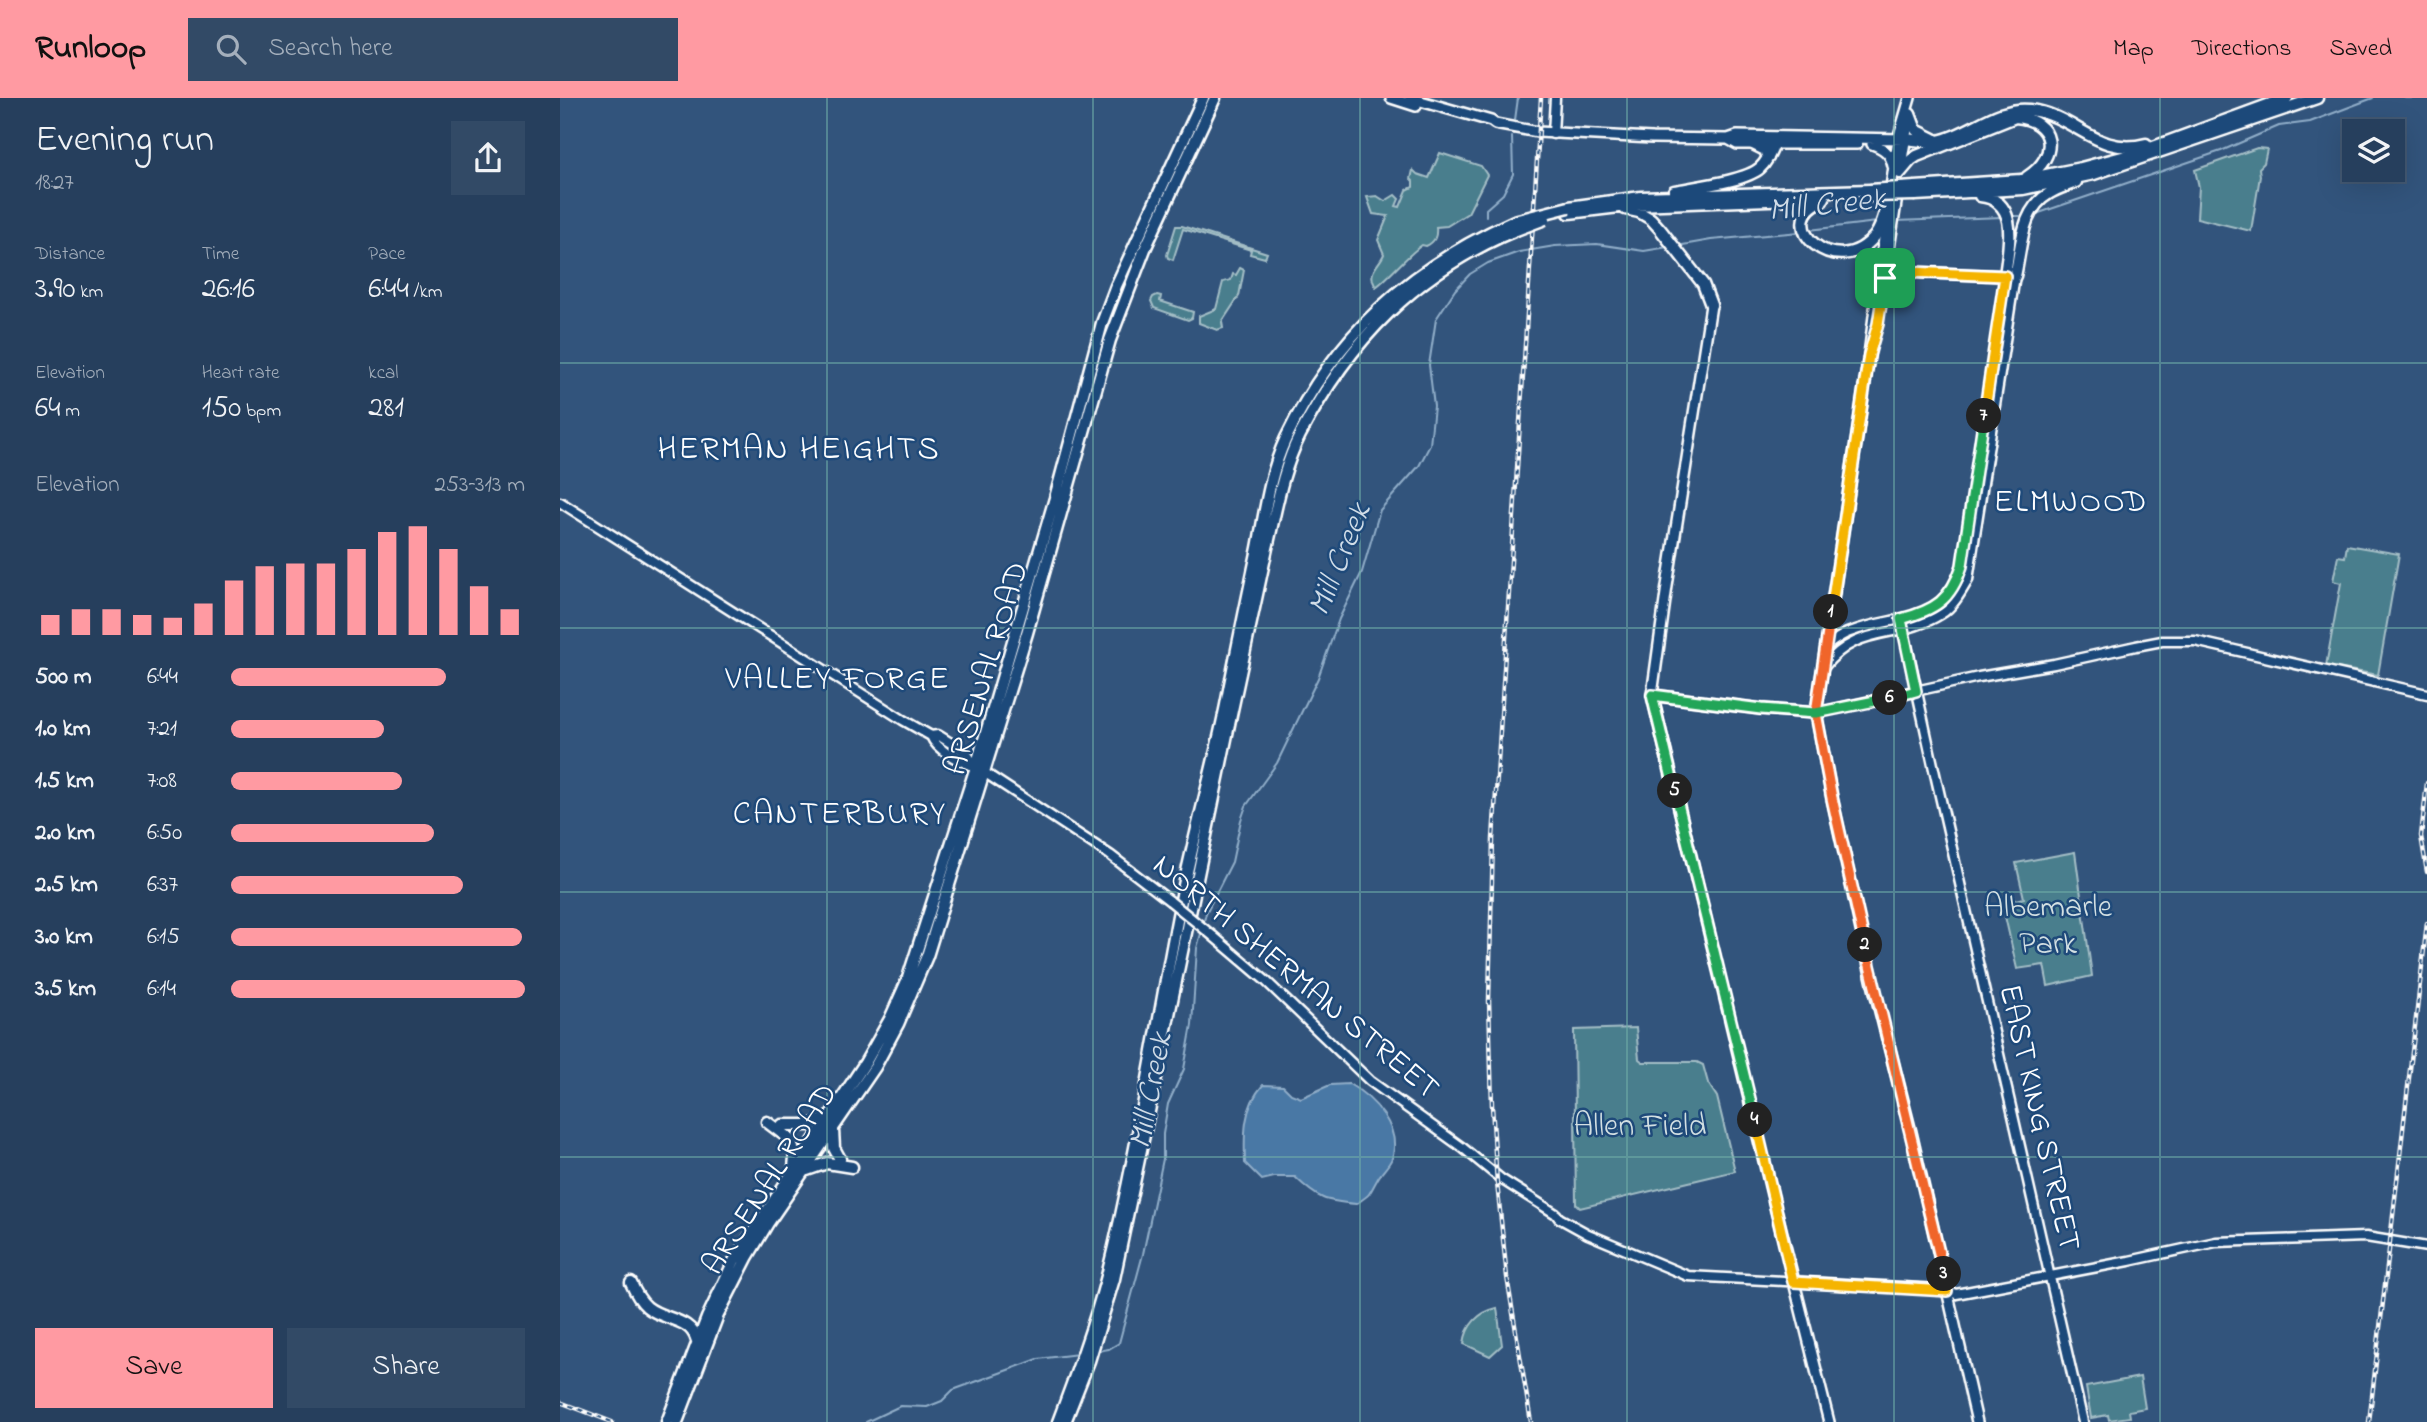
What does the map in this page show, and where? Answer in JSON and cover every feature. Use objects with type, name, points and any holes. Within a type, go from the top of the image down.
[{"type":"highway","name":"ARSENAL ROAD","points":[[674,1418],[697,1341],[734,1261],[799,1170],[833,1130],[875,1067],[898,1024],[927,956],[1111,298],[1203,98]]},
{"type":"highway","name":"ARSENAL ROAD","points":[[674,1418],[718,1315],[829,1116],[865,1063],[890,1019],[907,981],[980,770],[1049,557],[1110,340],[1145,249],[1215,98]]},
{"type":"highway","points":[[1641,197],[1915,191],[2023,180],[2081,169],[2137,153],[2287,98]]},
{"type":"highway","points":[[2010,276],[2026,221],[2038,203],[2049,193],[2106,170],[2317,98]]},
{"type":"highway","points":[[1901,142],[1938,141],[1995,116],[2021,110],[2056,116],[2093,139],[2123,148],[2190,132]]},
{"type":"highway","points":[[1910,114],[1916,130],[1938,141]]},
{"type":"highway","points":[[1897,173],[1917,156],[2015,117],[2035,122],[2042,127],[2049,141],[2046,159],[2040,168],[2023,180]]},
{"type":"highway","points":[[1753,144],[1764,148],[1768,158]]},
{"type":"highway","points":[[1065,1422],[1114,1279],[1244,651],[1286,467],[1299,436],[1337,370],[1389,310],[1428,278],[1486,242],[1515,225],[1541,220],[1569,210],[1747,175],[1759,170],[1774,144]]},
{"type":"highway","points":[[1952,194],[2023,189],[2106,170]]},
{"type":"highway","points":[[1915,191],[1985,196],[2000,205],[2011,227],[2010,276]]},
{"type":"highway","points":[[1569,210],[1833,198],[1870,193]]},
{"type":"highway","points":[[1833,198],[1811,206],[1804,224],[1805,234],[1810,241],[1829,253],[1850,252],[1867,244],[1886,226],[1890,208]]},
{"type":"highway","points":[[1611,208],[1640,212],[1660,229],[1703,284],[1710,305]]},
{"type":"highway","points":[[782,1125],[810,1125],[829,1116]]},
{"type":"highway","points":[[767,1122],[791,1140],[799,1170],[827,1163],[852,1167]]},
{"type":"highway","points":[[833,1130],[834,1148],[840,1159]]},
{"type":"highway","points":[[631,1283],[646,1307],[688,1326],[697,1341]]},
{"type":"highway","points":[[1058,1422],[1085,1360]]},
{"type":"main road","points":[[1391,98],[1489,126],[1495,124]]},
{"type":"main road","points":[[1410,98],[1495,124],[1553,134],[1728,139],[1737,136],[1901,142]]},
{"type":"main road","points":[[1553,134],[1555,98]]},
{"type":"main road","points":[[1901,142],[1910,114],[1911,98]]},
{"type":"main road","points":[[1890,208],[1911,98]]},
{"type":"main road","points":[[1728,139],[1737,144],[1901,142]]},
{"type":"main road","points":[[1872,144],[1882,147],[1897,173]]},
{"type":"main road","points":[[1886,226],[1878,324],[1869,355],[1823,668],[1811,713],[1822,750],[1873,984],[1977,1422]]},
{"type":"main road","points":[[1823,668],[1833,654],[1854,640],[1902,623],[1938,604],[1950,593],[1956,582],[1962,566],[2010,276],[1882,271]]},
{"type":"main road","points":[[1710,305],[1652,695],[1829,1422]]},
{"type":"main road","name":"NORTH SHERMAN STREET","points":[[560,502],[931,736],[938,746],[963,763],[980,770],[1110,855],[1266,981],[1370,1082],[1463,1148],[1496,1175],[1559,1218],[1597,1238],[1683,1275],[1947,1291],[1956,1294],[2216,1241],[2365,1237],[2427,1247]]},
{"type":"main road","points":[[1826,646],[1851,631],[1902,623]]},
{"type":"main road","name":"EAST KING STREET","points":[[1902,623],[2083,1422]]},
{"type":"main road","points":[[1652,695],[1811,713],[2155,642],[2195,641],[2427,694]]},
{"type":"main road","points":[[1793,1282],[1794,1299],[1823,1422]]},
{"type":"green space","points":[[2257,148],[2267,149],[2264,163],[2259,168],[2251,231],[2197,218],[2199,187],[2195,170]]},
{"type":"green space","points":[[1440,153],[1481,166],[1487,175],[1468,213],[1447,226],[1436,227],[1436,236],[1432,243],[1422,245],[1376,287],[1372,277],[1384,254],[1378,240],[1388,216],[1373,214],[1367,197],[1377,196],[1385,201],[1395,195],[1399,199],[1396,206],[1400,207],[1407,190],[1413,187],[1413,170],[1429,178]]},
{"type":"green space","points":[[1176,226],[1267,253],[1265,258],[1250,254],[1251,250],[1183,229],[1173,260],[1167,255]]},
{"type":"green space","points":[[1240,268],[1244,270],[1239,296],[1222,322],[1223,328],[1217,330],[1199,323],[1199,316],[1216,309],[1223,282],[1231,280]]},
{"type":"green space","points":[[1157,295],[1161,296],[1160,301],[1193,312],[1192,318],[1188,320],[1154,308],[1151,301]]},
{"type":"green space","points":[[2347,545],[2399,554],[2378,675],[2326,666],[2341,583],[2333,581],[2338,556],[2345,557]]},
{"type":"green space","name":"Albemarle Park","points":[[2075,852],[2092,976],[2048,986],[2044,965],[2017,969],[2002,903],[2024,898],[2016,863]]},
{"type":"green space","name":"Allen Field","points":[[1636,1028],[1639,1059],[1643,1062],[1697,1062],[1703,1065],[1708,1083],[1717,1097],[1735,1171],[1580,1208],[1576,1204],[1574,1030]]},
{"type":"green space","points":[[1497,1308],[1502,1345],[1490,1356],[1464,1344],[1467,1331],[1474,1320]]},
{"type":"green space","points":[[2140,1377],[2145,1408],[2129,1411],[2130,1417],[2109,1420],[2108,1415],[2091,1418],[2086,1387]]},
{"type":"shaded area","points":[[1349,1084],[1368,1097],[1384,1115],[1393,1136],[1392,1158],[1365,1198],[1356,1204],[1329,1200],[1317,1195],[1295,1177],[1262,1180],[1245,1163],[1248,1112],[1263,1085],[1283,1086],[1291,1094],[1301,1098],[1330,1085]]},
{"type":"waterway","points":[[1515,120],[1518,98]]},
{"type":"waterway","name":"Mill Creek","points":[[2036,214],[2221,151],[2279,126],[2310,122],[2373,98]]},
{"type":"waterway","name":"Mill Creek","points":[[2405,98],[2423,98]]},
{"type":"waterway","points":[[1486,216],[1486,209],[1503,194],[1513,174],[1512,137]]},
{"type":"waterway","name":"Mill Creek","points":[[2012,216],[2024,216]]},
{"type":"waterway","name":"Mill Creek","points":[[1896,221],[2003,217]]},
{"type":"waterway","name":"Mill Creek","points":[[1809,230],[1877,222]]},
{"type":"waterway","name":"Mill Creek","points":[[1677,246],[1711,240],[1800,232]]},
{"type":"waterway","name":"Mill Creek","points":[[1203,925],[1206,913],[1232,862],[1246,806],[1277,763],[1318,678],[1339,619],[1362,572],[1380,510],[1419,466],[1430,445],[1434,406],[1429,365],[1436,319],[1455,290],[1470,274],[1488,263],[1519,252],[1555,246],[1597,244],[1644,251],[1668,247]]},
{"type":"waterway","name":"Mill Creek","points":[[1097,1351],[1109,1349],[1119,1343],[1143,1254],[1163,1159],[1163,1134],[1168,1104],[1184,1069],[1192,1025],[1197,948],[1202,930]]},
{"type":"waterway","name":"Mill Creek","points":[[866,1422],[900,1406],[927,1407],[942,1401],[953,1390],[1038,1359],[1078,1354]]},
{"type":"railway","points":[[1531,1422],[1507,1277],[1497,1183],[1489,1000],[1493,839],[1541,98]]},
{"type":"railway","points":[[2427,783],[2421,836],[2427,872]]},
{"type":"railway","points":[[2369,1422],[2427,923]]},
{"type":"railway","points":[[560,1402],[612,1422]]},
{"type":"district","name":"HERMAN HEIGHTS","points":[[799,450]]},
{"type":"district","name":"ELMWOOD","points":[[2071,503]]},
{"type":"district","name":"VALLEY FORGE","points":[[838,680]]},
{"type":"district","name":"CANTERBURY","points":[[840,815]]},
{"type":"route","points":[[1885,278],[1878,324],[1869,355],[1816,713],[1873,984],[1911,1132],[1947,1291],[1793,1282],[1652,695],[1816,713],[1916,691],[1901,619],[1924,613],[1938,604],[1950,593],[1962,566],[2005,276],[1886,271],[1885,278]]}]
